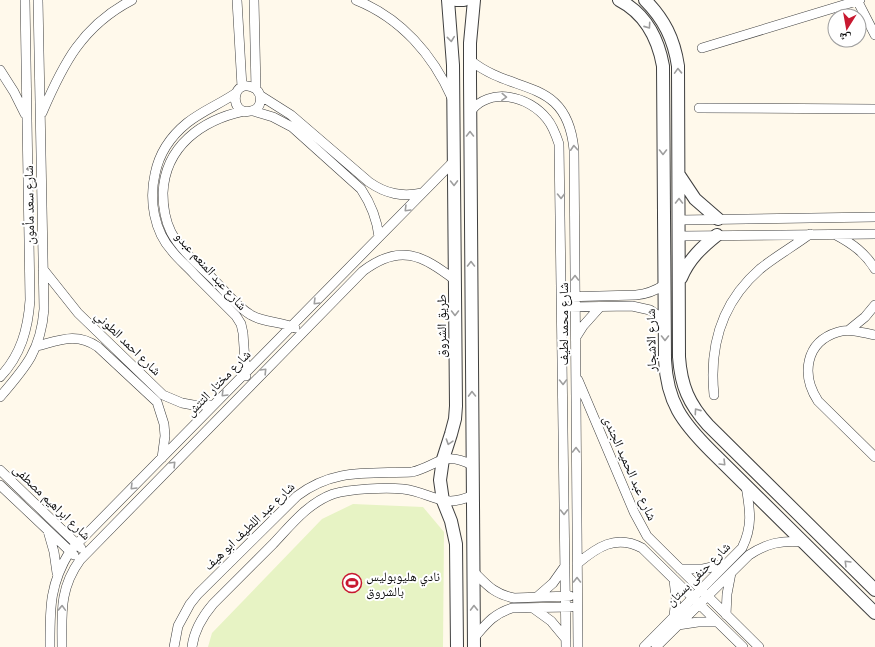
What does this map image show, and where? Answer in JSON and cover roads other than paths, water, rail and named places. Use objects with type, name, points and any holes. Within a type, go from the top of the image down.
[{"type":"street","name":"شارع سعد مأمون","points":[[0,377],[17,355],[29,319],[30,300],[25,0]]},
{"type":"street","name":"شارع سعد مأمون","points":[[0,397],[30,360],[37,346],[43,322],[38,0]]},
{"type":"street","points":[[40,116],[58,77],[71,54],[98,24],[118,8],[132,0]]},
{"type":"street","points":[[237,0],[239,90],[235,102],[240,109],[273,117],[292,127],[361,189],[367,197],[375,217],[379,237]]},
{"type":"street","points":[[248,111],[260,105],[258,92],[254,0]]},
{"type":"street","points":[[356,0],[375,9],[390,19],[416,42],[438,69],[453,101]]},
{"type":"street","name":"طريق الشروق","points":[[448,0],[453,65],[455,419],[452,434],[443,459],[440,480],[443,501],[451,521],[456,544],[457,647]]},
{"type":"street","points":[[456,0],[464,0]]},
{"type":"street","points":[[474,0],[470,60],[474,643]]},
{"type":"street","name":"شارع الاشجار","points":[[619,0],[638,13],[648,24],[656,37],[661,52],[663,66],[666,376],[676,407],[694,434],[710,451],[875,613]]},
{"type":"street","points":[[644,0],[662,19],[668,30],[676,54],[678,66],[679,357],[680,372],[684,387],[698,414],[875,590]]},
{"type":"street","points":[[702,48],[859,0],[875,35]]},
{"type":"street","name":"شارع محمد لطيف","points":[[470,60],[477,66],[494,75],[533,89],[549,97],[560,108],[568,121],[573,135],[576,296],[577,596],[580,646]]},
{"type":"street","points":[[0,70],[14,92],[27,119]]},
{"type":"street","points":[[239,90],[252,86],[258,92],[291,115],[378,189],[400,195],[411,196],[422,193]]},
{"type":"street","name":"شارع عبد المنعم عبدو","points":[[239,90],[187,123],[174,136],[164,150],[156,166],[152,201],[155,219],[162,236],[171,251],[236,316],[241,324],[243,333],[245,373]]},
{"type":"street","name":"شارع محمد لطيف","points":[[470,112],[477,104],[487,99],[500,96],[526,102],[538,109],[548,119],[555,131],[559,144],[566,643]]},
{"type":"street","points":[[698,108],[875,108]]},
{"type":"street","name":"شارع عبد المنعم عبدو","points":[[248,111],[224,116],[205,125],[192,134],[182,144],[170,164],[163,186],[165,216],[170,231],[181,248],[244,310],[258,318],[296,328],[301,334]]},
{"type":"street","points":[[663,136],[679,136]]},
{"type":"street","name":"شارع مختار التتش","points":[[50,647],[51,603],[57,576],[62,563],[70,551],[454,161]]},
{"type":"street","points":[[679,175],[695,199],[718,219]]},
{"type":"street","points":[[679,220],[875,217]]},
{"type":"street","points":[[714,395],[712,378],[715,343],[720,326],[728,310],[744,286],[761,269],[810,234]]},
{"type":"street","points":[[833,234],[859,249],[870,260],[875,269]]},
{"type":"street","points":[[679,236],[875,234]]},
{"type":"street","points":[[679,281],[686,267],[695,255],[718,235]]},
{"type":"street","name":"شارع مختار التتش","points":[[62,647],[62,600],[68,579],[80,560],[356,278],[374,263],[386,258],[400,255],[413,256],[426,260],[455,280]]},
{"type":"street","name":"شارع احمد الطوني","points":[[43,269],[78,313],[163,395],[182,403],[193,405],[214,405]]},
{"type":"street","points":[[348,269],[356,278]]},
{"type":"street","points":[[562,297],[646,294],[664,285]]},
{"type":"street","points":[[849,330],[865,317],[875,305]]},
{"type":"street","points":[[576,337],[583,326],[600,307]]},
{"type":"street","points":[[562,308],[641,307],[650,310],[665,320]]},
{"type":"street","points":[[875,335],[849,330],[828,336],[817,347],[809,361],[807,371],[808,382],[818,401],[875,457]]},
{"type":"street","name":"شارع احمد الطوني","points":[[37,346],[66,338],[75,338],[91,342],[107,356],[157,402],[161,413],[164,430],[164,447],[161,459]]},
{"type":"street","points":[[107,356],[114,349]]},
{"type":"street","points":[[245,373],[250,380],[254,382]]},
{"type":"street","name":"شارع عبد الحميد الجندى","points":[[576,376],[641,526],[654,544],[759,647]]},
{"type":"street","points":[[191,429],[200,438]]},
{"type":"street","points":[[710,451],[722,439]]},
{"type":"street","name":"شارع عبد اللطيف ابو هيف","points":[[174,647],[178,626],[183,615],[198,594],[296,496],[307,488],[319,482],[344,474],[412,472],[420,470],[443,459],[461,460],[472,465]]},
{"type":"street","name":"شارع ابراهيم مصطفى","points":[[0,470],[87,553]]},
{"type":"street","name":"شارع ابراهيم مصطفى","points":[[0,485],[80,560]]},
{"type":"street","name":"شارع حنفى بستان","points":[[644,647],[676,620],[704,593],[726,564],[742,548],[750,528],[746,486]]},
{"type":"street","points":[[192,647],[200,621],[213,604],[305,512],[323,499],[333,494],[355,490],[402,489],[443,501],[455,501],[473,495]]},
{"type":"street","points":[[47,530],[54,552],[57,576]]},
{"type":"street","points":[[577,564],[606,545],[624,541],[634,543],[642,548],[743,647]]},
{"type":"street","name":"شارع حنفى بستان","points":[[704,593],[731,573],[749,555],[767,544],[788,541],[803,542]]},
{"type":"street","points":[[680,569],[703,569],[726,564]]},
{"type":"street","points":[[536,597],[553,583],[565,566]]},
{"type":"street","points":[[474,572],[488,587],[504,596],[514,598],[577,596]]},
{"type":"street","points":[[726,615],[727,594],[731,573]]},
{"type":"street","points":[[674,580],[676,620],[717,622]]},
{"type":"street","points":[[474,643],[494,616],[503,611],[512,608],[578,607]]},
{"type":"street","points":[[533,608],[551,621],[566,643]]},
{"type":"street","name":"شارع حنفى بستان","points":[[656,647],[676,620]]},
{"type":"place","name":"نادي هليوبوليس بالشروق","points":[[352,583]]}]
